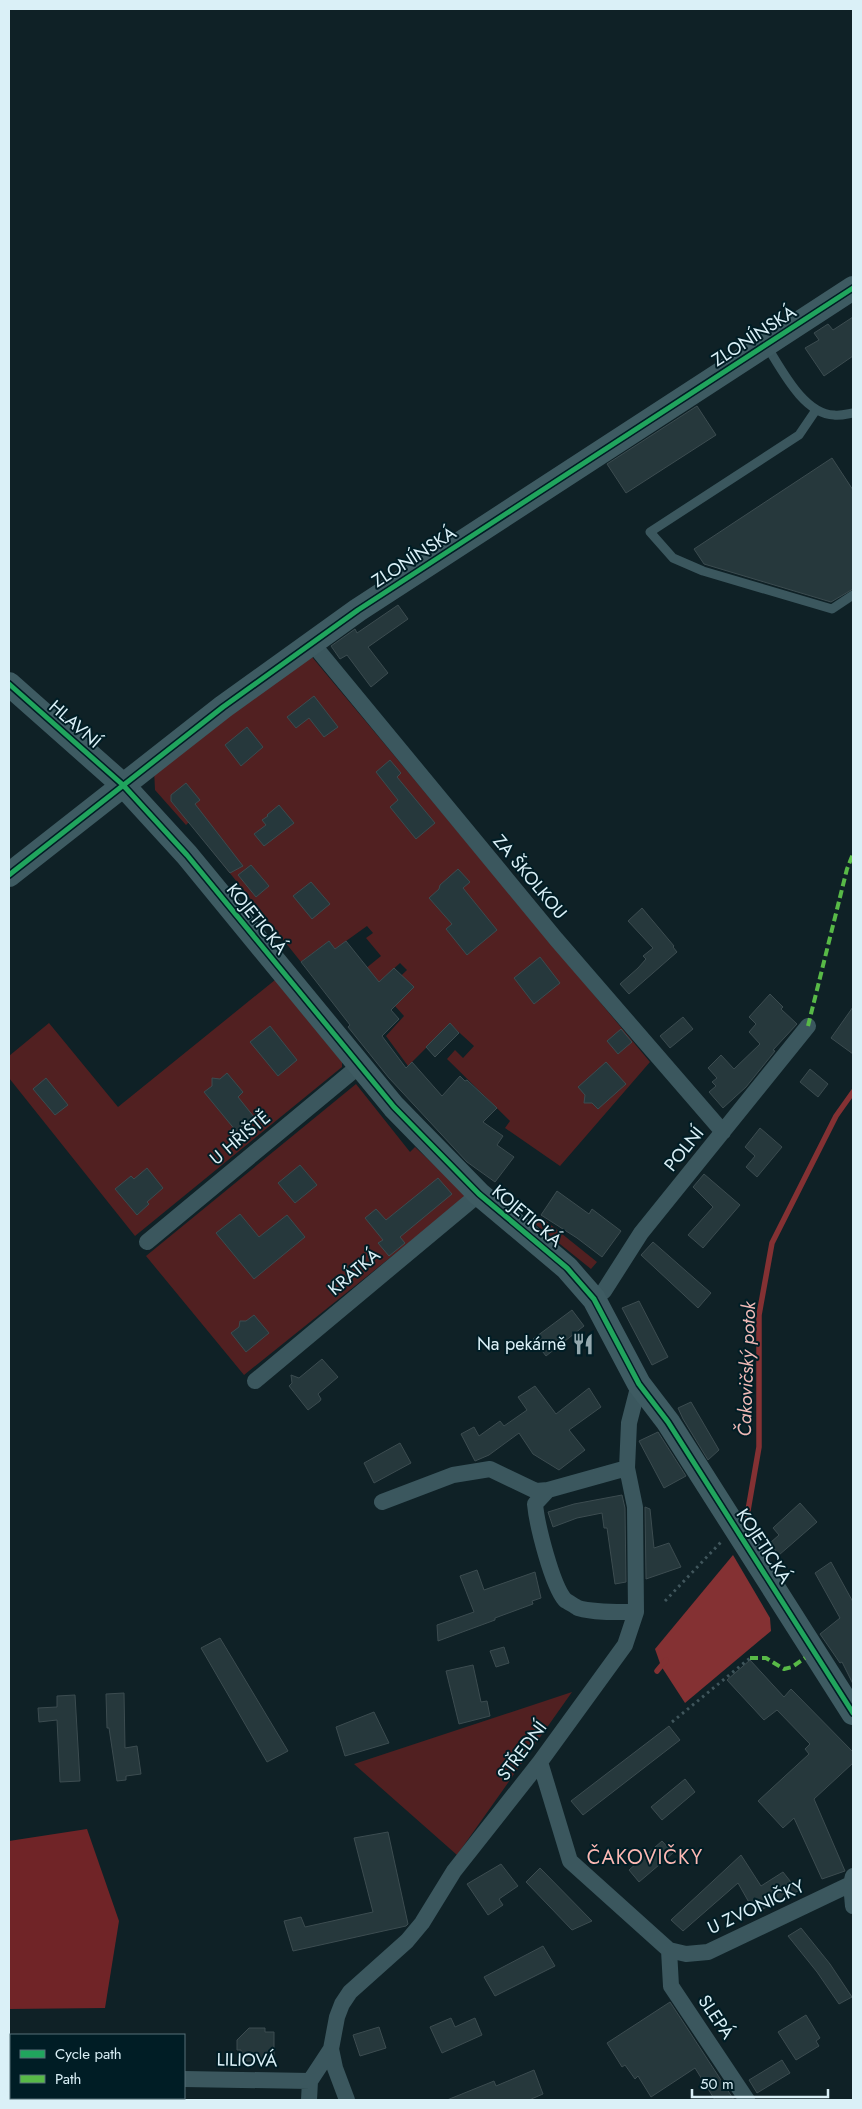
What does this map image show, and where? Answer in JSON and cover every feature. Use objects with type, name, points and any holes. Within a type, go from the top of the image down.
[{"type":"street","name":"ZLONÍNSKÁ","points":[[9,875],[223,707],[366,604],[853,288]]},
{"type":"street","name":"ZA ŠKOLKOU","points":[[312,643],[556,939],[723,1132]]},
{"type":"street","name":"HLAVNÍ","points":[[9,684],[123,785]]},
{"type":"street","name":"KOJETICKÁ","points":[[123,785],[187,855],[394,1108],[479,1194],[567,1268],[594,1299],[638,1384],[668,1422],[853,1713]]},
{"type":"street","name":"POLNÍ","points":[[594,1299],[604,1292],[641,1233],[808,1026]]},
{"type":"street","name":"U HŘIŠTĚ","points":[[147,1242],[359,1066]]},
{"type":"street","name":"KRÁTKÁ","points":[[255,1381],[479,1194]]},
{"type":"street","name":"STŘEDNÍ","points":[[347,2100],[335,2068],[331,2048],[337,2016],[350,1992],[407,1941],[422,1923],[454,1871],[540,1762],[625,1645],[636,1612],[635,1507],[627,1468],[629,1423],[638,1384]]},
{"type":"street","points":[[382,1502],[453,1475],[490,1469],[536,1491],[548,1490],[627,1468]]},
{"type":"street","points":[[548,1490],[535,1504],[536,1517],[556,1584],[566,1600],[578,1608],[636,1612]]},
{"type":"street","points":[[540,1762],[570,1861],[669,1950]]},
{"type":"street","points":[[852,1880],[853,1906]]},
{"type":"street","name":"U ZVONIČKY","points":[[669,1950],[686,1954],[708,1952],[852,1880]]},
{"type":"street","name":"SLEPÁ","points":[[669,1950],[671,1986],[747,2100]]},
{"type":"street","points":[[310,2100],[310,2081],[331,2048]]},
{"type":"street","name":"LILIOVÁ","points":[[185,2079],[310,2081]]},
{"type":"lane","points":[[766,345],[801,398],[816,410],[833,416],[853,413]]},
{"type":"lane","points":[[816,410],[799,435],[650,532],[673,558],[704,571],[832,609],[853,595]]},
{"type":"path","points":[[666,1601],[735,1527]]},
{"type":"path","points":[[672,1722],[750,1658]]},
{"type":"shaded area","points":[[312,657],[650,1062],[560,1166],[505,1128],[510,1121],[447,1059],[455,1050],[463,1058],[474,1046],[450,1024],[408,1066],[386,1036],[404,1016],[395,1006],[414,987],[384,992],[407,970],[400,963],[376,985],[365,969],[381,956],[366,938],[373,933],[367,926],[335,949],[329,941],[301,962],[189,822],[186,825],[155,790],[154,769]]},
{"type":"shaded area","points":[[275,980],[342,1062],[342,1067],[135,1236],[9,1078],[9,1056],[49,1023],[118,1107]]},
{"type":"shaded area","points":[[356,1084],[410,1152],[415,1147],[467,1196],[244,1375],[146,1256]]},
{"type":"shaded area","points":[[541,1217],[597,1262],[591,1269],[535,1224]]},
{"type":"shaded area","points":[[733,1555],[770,1618],[771,1631],[685,1703],[661,1666],[655,1649]]},
{"type":"shaded area","points":[[572,1692],[457,1855],[354,1764]]},
{"type":"shaded area","points":[[87,1829],[119,1921],[105,2008],[9,2009],[9,1841]]},
{"type":"building","points":[[853,317],[853,356],[824,376],[805,348],[819,340],[814,333],[828,324],[833,330]]},
{"type":"building","points":[[697,406],[716,435],[626,493],[607,464]]},
{"type":"building","points":[[832,458],[853,490],[853,589],[831,602],[704,564],[694,549]]},
{"type":"building","points":[[398,605],[408,619],[368,647],[388,673],[371,687],[347,655],[340,659],[331,646],[355,629],[357,633]]},
{"type":"building","points":[[314,696],[338,727],[324,737],[309,718],[296,728],[287,717]]},
{"type":"building","points":[[247,727],[263,747],[241,766],[225,745]]},
{"type":"building","points":[[390,760],[401,773],[397,777],[435,823],[416,839],[390,807],[398,800],[376,772]]},
{"type":"building","points":[[186,783],[200,800],[195,804],[243,866],[230,873],[171,801],[171,795]]},
{"type":"building","points":[[279,805],[294,823],[264,846],[254,834],[266,825],[262,820]]},
{"type":"building","points":[[251,865],[269,886],[256,897],[238,875]]},
{"type":"building","points":[[458,869],[470,882],[463,888],[497,930],[467,955],[446,929],[452,924],[429,898]]},
{"type":"building","points":[[311,882],[330,904],[312,919],[293,896]]},
{"type":"building","points":[[642,908],[677,952],[629,994],[620,984],[638,968],[646,959],[643,956],[653,948],[628,921]]},
{"type":"building","points":[[329,941],[335,949],[346,941],[379,982],[394,968],[414,987],[391,1010],[399,1019],[382,1036],[406,1068],[412,1062],[442,1096],[460,1076],[465,1081],[467,1080],[497,1108],[483,1122],[503,1136],[497,1145],[514,1157],[495,1182],[467,1162],[389,1078],[348,1027],[350,1025],[301,962]]},
{"type":"building","points":[[540,957],[560,983],[534,1004],[514,978]]},
{"type":"building","points":[[770,994],[783,1007],[781,1009],[797,1024],[773,1050],[775,1051],[746,1087],[723,1108],[709,1092],[716,1086],[712,1082],[717,1078],[708,1068],[721,1055],[734,1069],[760,1044],[749,1032],[756,1024],[749,1017]]},
{"type":"building","points":[[853,1007],[853,1054],[831,1038]]},
{"type":"building","points":[[683,1017],[693,1029],[670,1048],[660,1036]]},
{"type":"building","points":[[450,1023],[459,1033],[435,1057],[426,1047]]},
{"type":"building","points":[[270,1026],[297,1060],[278,1076],[250,1042]]},
{"type":"building","points":[[621,1029],[632,1042],[618,1054],[607,1041]]},
{"type":"building","points":[[606,1062],[626,1084],[598,1109],[592,1103],[584,1103],[585,1095],[578,1087]]},
{"type":"building","points":[[810,1069],[828,1084],[818,1097],[800,1082]]},
{"type":"building","points":[[227,1073],[243,1092],[238,1097],[254,1117],[236,1131],[204,1092],[212,1086],[212,1078],[220,1079]]},
{"type":"building","points":[[46,1078],[68,1105],[55,1115],[33,1089]]},
{"type":"building","points":[[760,1128],[782,1147],[757,1177],[746,1167],[755,1156],[745,1147]]},
{"type":"building","points":[[300,1165],[317,1185],[295,1203],[278,1183]]},
{"type":"building","points":[[147,1168],[163,1188],[147,1202],[149,1204],[137,1215],[115,1189],[131,1176],[134,1179]]},
{"type":"building","points":[[704,1174],[740,1205],[703,1248],[688,1235],[713,1207],[693,1187]]},
{"type":"building","points":[[438,1178],[452,1194],[400,1237],[405,1243],[389,1256],[378,1243],[383,1240],[365,1218],[376,1209],[386,1220]]},
{"type":"building","points":[[557,1191],[589,1214],[592,1209],[621,1231],[602,1257],[541,1215]]},
{"type":"building","points":[[240,1214],[259,1237],[287,1215],[305,1237],[254,1279],[216,1233]]},
{"type":"building","points":[[653,1242],[711,1293],[698,1308],[641,1255]]},
{"type":"building","points":[[639,1301],[668,1357],[652,1365],[622,1308]]},
{"type":"building","points":[[572,1310],[584,1326],[546,1356],[533,1339]]},
{"type":"building","points":[[254,1315],[269,1333],[246,1352],[231,1333],[239,1327],[240,1321],[246,1321]]},
{"type":"building","points":[[322,1359],[338,1377],[318,1394],[321,1399],[320,1401],[308,1410],[289,1386],[292,1383],[291,1375],[299,1378]]},
{"type":"building","points":[[535,1386],[556,1414],[589,1388],[601,1407],[569,1430],[585,1450],[559,1470],[533,1454],[519,1433],[489,1455],[475,1461],[461,1434],[474,1427],[479,1436],[500,1421],[504,1426],[527,1410],[518,1397]]},
{"type":"building","points":[[691,1402],[719,1450],[708,1460],[678,1408]]},
{"type":"building","points":[[658,1432],[686,1476],[664,1488],[639,1441]]},
{"type":"building","points":[[400,1443],[411,1463],[374,1483],[364,1463]]},
{"type":"building","points":[[622,1495],[625,1508],[626,1582],[615,1584],[607,1528],[604,1528],[602,1513],[577,1518],[553,1527],[548,1512],[574,1504]]},
{"type":"building","points":[[800,1503],[817,1522],[779,1555],[770,1543],[779,1535],[773,1528]]},
{"type":"building","points":[[645,1507],[650,1509],[654,1548],[669,1543],[681,1567],[646,1579]]},
{"type":"building","points":[[831,1562],[853,1602],[853,1684],[842,1662],[840,1663],[820,1634],[840,1618],[815,1573]]},
{"type":"building","points":[[477,1570],[484,1590],[535,1572],[541,1598],[532,1601],[533,1604],[495,1618],[495,1620],[438,1641],[437,1625],[474,1612],[460,1576]]},
{"type":"building","points":[[220,1638],[288,1751],[267,1762],[201,1648]]},
{"type":"building","points":[[504,1647],[509,1663],[496,1667],[490,1651]]},
{"type":"building","points":[[750,1660],[784,1697],[791,1689],[853,1752],[853,1763],[814,1799],[845,1871],[822,1879],[794,1818],[783,1828],[758,1801],[809,1754],[805,1749],[810,1744],[777,1710],[764,1720],[727,1680]]},
{"type":"building","points":[[473,1665],[481,1702],[487,1701],[490,1716],[459,1724],[446,1671]]},
{"type":"building","points":[[124,1693],[125,1748],[137,1746],[141,1774],[126,1776],[126,1780],[117,1781],[109,1728],[107,1728],[106,1694]]},
{"type":"building","points":[[75,1695],[80,1781],[60,1782],[57,1720],[39,1722],[38,1708],[57,1707],[57,1696]]},
{"type":"building","points":[[374,1712],[389,1743],[345,1756],[336,1727]]},
{"type":"building","points":[[669,1726],[680,1740],[583,1815],[571,1801]]},
{"type":"building","points":[[685,1779],[695,1792],[662,1820],[651,1807]]},
{"type":"building","points":[[388,1832],[408,1924],[293,1951],[284,1921],[301,1917],[305,1927],[373,1912],[354,1838]]},
{"type":"building","points":[[662,1841],[673,1853],[639,1882],[629,1870]]},
{"type":"building","points":[[741,1855],[761,1886],[783,1872],[798,1891],[755,1913],[738,1883],[683,1931],[671,1920]]},
{"type":"building","points":[[501,1864],[518,1886],[499,1899],[503,1905],[488,1915],[467,1884]]},
{"type":"building","points":[[540,1868],[592,1921],[572,1930],[526,1882]]},
{"type":"building","points":[[801,1928],[830,1964],[852,1997],[839,2004],[817,1972],[788,1936]]},
{"type":"building","points":[[543,1946],[555,1966],[495,1996],[484,1977]]},
{"type":"building","points":[[670,2002],[734,2100],[715,2100],[695,2068],[651,2097],[638,2076],[635,2079],[625,2065],[622,2067],[607,2043]]},
{"type":"building","points":[[806,2015],[820,2038],[816,2041],[819,2046],[796,2060],[778,2032]]},
{"type":"building","points":[[451,2018],[455,2027],[475,2018],[482,2035],[442,2053],[430,2027]]},
{"type":"building","points":[[379,2027],[386,2048],[360,2056],[353,2035]]},
{"type":"building","points":[[249,2028],[265,2028],[265,2032],[274,2032],[274,2061],[241,2061],[241,2050],[237,2050],[237,2040]]},
{"type":"building","points":[[782,2060],[790,2073],[757,2093],[749,2080]]},
{"type":"building","points":[[534,2070],[543,2094],[529,2100],[447,2100],[494,2081],[496,2086]]},
{"type":"waterway","name":"Čakovičský potok","points":[[747,1516],[759,1447],[759,1315],[772,1243],[836,1116],[853,1092]]},
{"type":"waterway","name":"Čakovičský potok","points":[[657,1671],[666,1660]]},
{"type":"marked path","points":[[808,1026],[847,869],[853,854]]},
{"type":"marked path","points":[[750,1658],[766,1658],[784,1669],[792,1667],[805,1658]]},
{"type":"cycle path","points":[[9,875],[223,707],[358,610],[853,288]]},
{"type":"cycle path","points":[[9,684],[123,785],[187,855],[394,1107],[479,1194],[567,1268],[594,1299],[639,1384],[668,1422],[853,1713]]},
{"type":"place","name":"Na pekárně","points":[[583,1344]]},
{"type":"district","name":"ČAKOVIČKY","points":[[645,1857]]}]
